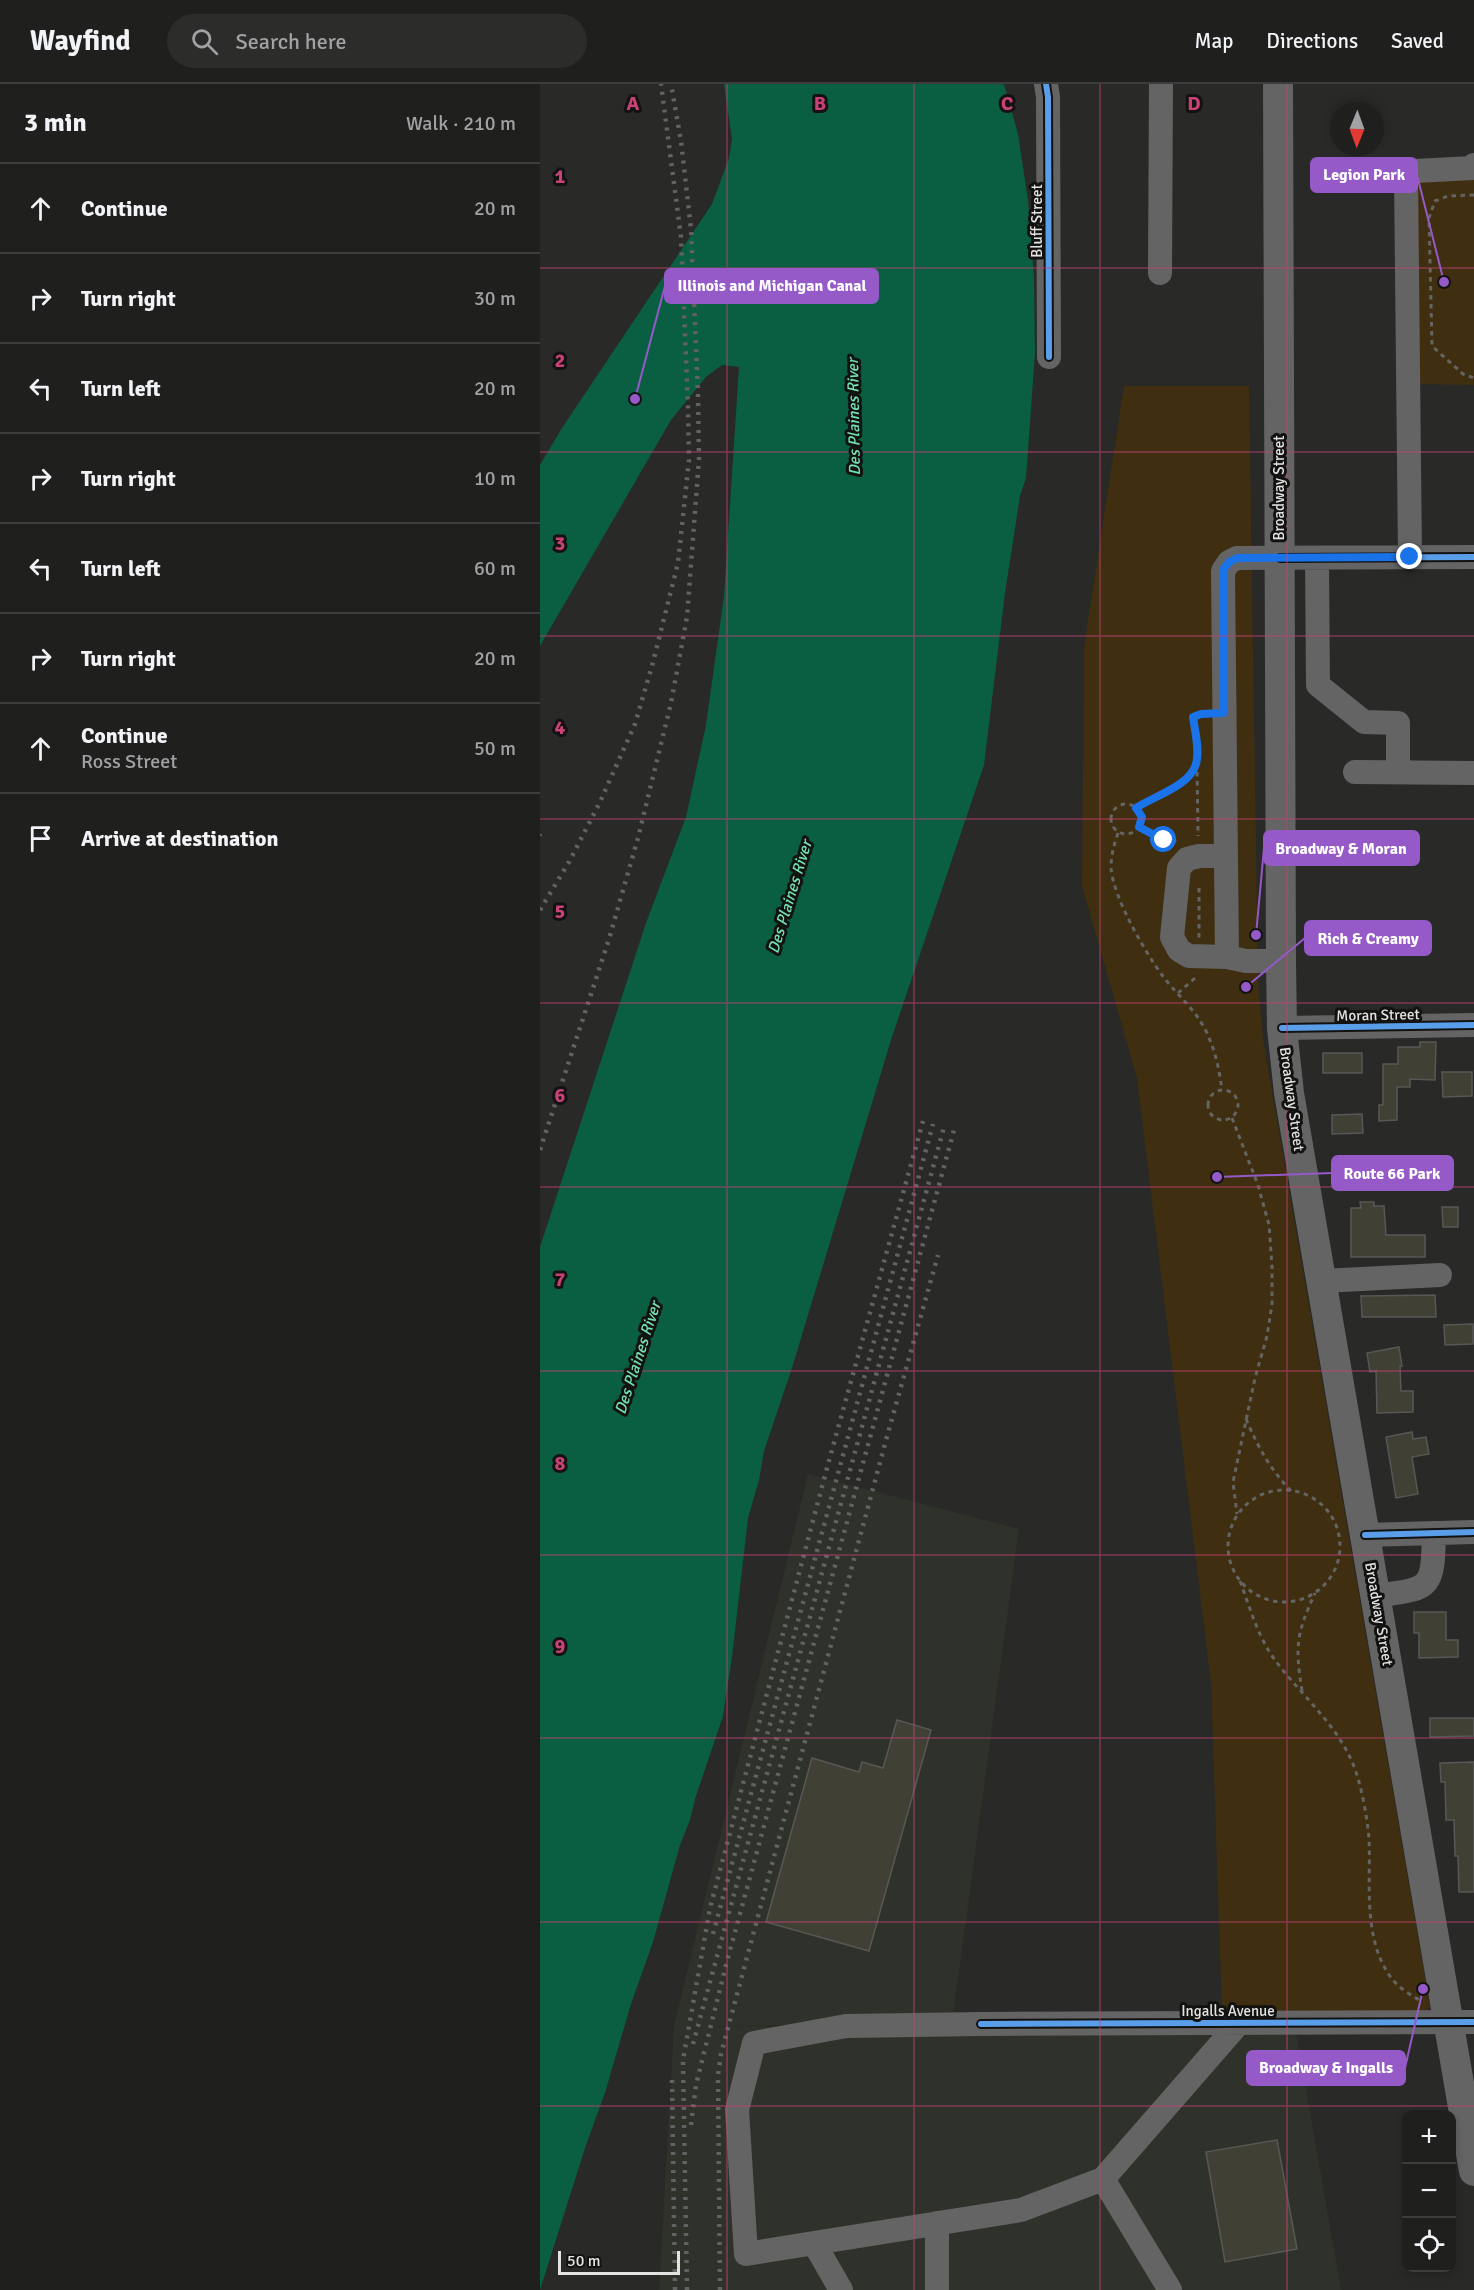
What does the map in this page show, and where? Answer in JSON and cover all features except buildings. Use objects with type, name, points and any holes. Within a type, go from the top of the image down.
[{"type":"main road","name":"Broadway Street","points":[[1278,84],[1282,1028],[1289,1093],[1365,1535],[1461,2023],[1474,2171]]},
{"type":"street","name":"Bluff Street","points":[[1046,84],[1048,98],[1049,357]]},
{"type":"street","points":[[1160,273],[1161,84]]},
{"type":"street","points":[[1410,557],[1406,176],[1415,171],[1473,168],[1474,165]]},
{"type":"street","points":[[1227,957],[1223,570],[1229,562],[1237,558],[1474,557]]},
{"type":"street","points":[[1317,558],[1318,685]]},
{"type":"street","points":[[1280,684],[1318,685],[1364,722],[1398,723],[1398,772]]},
{"type":"street","points":[[1355,772],[1474,773]]},
{"type":"street","points":[[1225,847],[1188,859],[1179,868],[1172,937],[1179,950],[1189,956],[1227,957],[1246,961],[1281,961]]},
{"type":"street","name":"Moran Street","points":[[1282,1028],[1474,1024]]},
{"type":"street","points":[[1322,1281],[1440,1275]]},
{"type":"street","points":[[1365,1535],[1474,1532]]},
{"type":"street","points":[[1376,1596],[1418,1590],[1426,1584],[1434,1566],[1434,1533]]},
{"type":"street","points":[[841,2290],[814,2242],[1021,2210],[1103,2180],[1239,2023]]},
{"type":"street","name":"Ingalls Avenue","points":[[814,2242],[746,2254],[737,2110],[754,2043],[846,2026],[1461,2023]]},
{"type":"street","points":[[1103,2180],[1170,2290]]},
{"type":"street","points":[[937,2223],[937,2290]]},
{"type":"path","points":[[1474,195],[1448,196],[1435,201],[1429,218],[1432,345],[1463,374],[1474,378]]},
{"type":"path","points":[[1136,808],[1150,798],[1180,784],[1191,775],[1197,763],[1193,717],[1201,714],[1223,713]]},
{"type":"path","points":[[1126,804],[1136,808],[1142,817],[1139,827],[1129,834],[1118,833],[1111,826],[1111,814],[1120,805],[1126,804]]},
{"type":"path","points":[[1139,827],[1164,840],[1182,840]]},
{"type":"path","points":[[1118,833],[1112,852],[1111,870],[1116,889],[1130,921],[1162,975],[1194,1011],[1204,1027],[1214,1047],[1222,1090]]},
{"type":"path","points":[[1190,839],[1225,847]]},
{"type":"path","points":[[1222,1090],[1232,1093],[1238,1100],[1238,1110],[1232,1118],[1227,1120],[1217,1119],[1210,1112],[1210,1098],[1222,1090]]},
{"type":"path","points":[[1232,1118],[1258,1185],[1269,1225],[1272,1266],[1272,1304],[1267,1336],[1246,1418],[1233,1482],[1237,1514]]},
{"type":"path","points":[[1246,1418],[1258,1447],[1272,1471],[1291,1491]]},
{"type":"path","points":[[1302,1693],[1297,1644],[1301,1625],[1316,1593],[1330,1579],[1338,1562],[1340,1542],[1335,1524],[1325,1508],[1309,1496],[1291,1491],[1275,1491],[1261,1495],[1237,1514],[1229,1530],[1227,1548],[1231,1566],[1240,1581],[1259,1633],[1274,1659],[1302,1693],[1329,1723],[1357,1773],[1369,1836],[1370,1923],[1377,1948],[1393,1980],[1404,1991],[1421,2002]]},
{"type":"path","points":[[1240,1581],[1252,1593],[1284,1603],[1301,1600],[1316,1593]]},
{"type":"shaded area","points":[[1415,180],[1474,180],[1474,385],[1412,384]]},
{"type":"shaded area","points":[[1124,386],[1249,386],[1258,981],[1263,1040],[1430,2007],[1425,2011],[1222,2013],[1211,1683],[1137,1078],[1082,886],[1084,647]]},
{"type":"shaded area","points":[[808,1474],[1019,1529],[952,2023],[720,2026],[1296,2032],[1341,2290],[659,2290],[674,2026]]},
{"type":"water","name":"Des Plaines River","points":[[724,84],[1004,84],[1018,134],[1028,200],[1034,277],[1035,353],[1026,478],[1020,496],[1005,593],[984,765],[891,1040],[792,1368],[764,1451],[759,1480],[748,1518],[723,1716],[680,1845],[653,1942],[631,2004],[605,2093],[540,2290],[540,1247],[646,923],[686,817],[706,725],[724,596],[739,367],[722,365],[706,377],[671,420],[540,646],[540,465],[562,428],[712,204],[729,158],[732,139]]},
{"type":"railway","points":[[540,910],[569,862],[600,802],[635,724],[678,563],[689,460],[688,408],[681,237],[661,84]]},
{"type":"railway","points":[[540,1150],[609,939],[638,838],[671,703],[687,617],[699,459],[698,394],[691,229],[681,141],[671,84]]},
{"type":"railway","points":[[687,2290],[683,2060],[710,1908],[827,1468],[923,1121]]},
{"type":"railway","points":[[713,1934],[933,1124]]},
{"type":"railway","points":[[693,2044],[944,1127]]},
{"type":"railway","points":[[691,2125],[696,2085],[726,1965],[954,1130]]},
{"type":"railway","points":[[720,2290],[718,2075],[721,2054],[938,1255]]},
{"type":"railway","points":[[672,2080],[675,2290]]},
{"type":"cycle path","points":[[1046,84],[1048,97],[1049,357]]},
{"type":"cycle path","points":[[1280,558],[1474,557]]},
{"type":"cycle path","points":[[1282,1028],[1474,1025]]},
{"type":"cycle path","points":[[1365,1535],[1474,1532]]},
{"type":"cycle path","points":[[981,2024],[1474,2022]]},
{"type":"place","name":"Legion Park","points":[[1444,282]]},
{"type":"place","name":"Illinois and Michigan Canal","points":[[635,399]]},
{"type":"place","name":"Broadway & Moran","points":[[1256,935]]},
{"type":"place","name":"Rich & Creamy","points":[[1246,987]]},
{"type":"place","name":"Route 66 Park","points":[[1217,1177]]},
{"type":"place","name":"Broadway & Ingalls","points":[[1423,1989]]},
{"type":"route","points":[[1164,840],[1139,827],[1142,817],[1136,808],[1150,798],[1180,784],[1191,775],[1197,763],[1193,717],[1201,714],[1223,713],[1223,570],[1229,562],[1237,558],[1410,557]]}]
